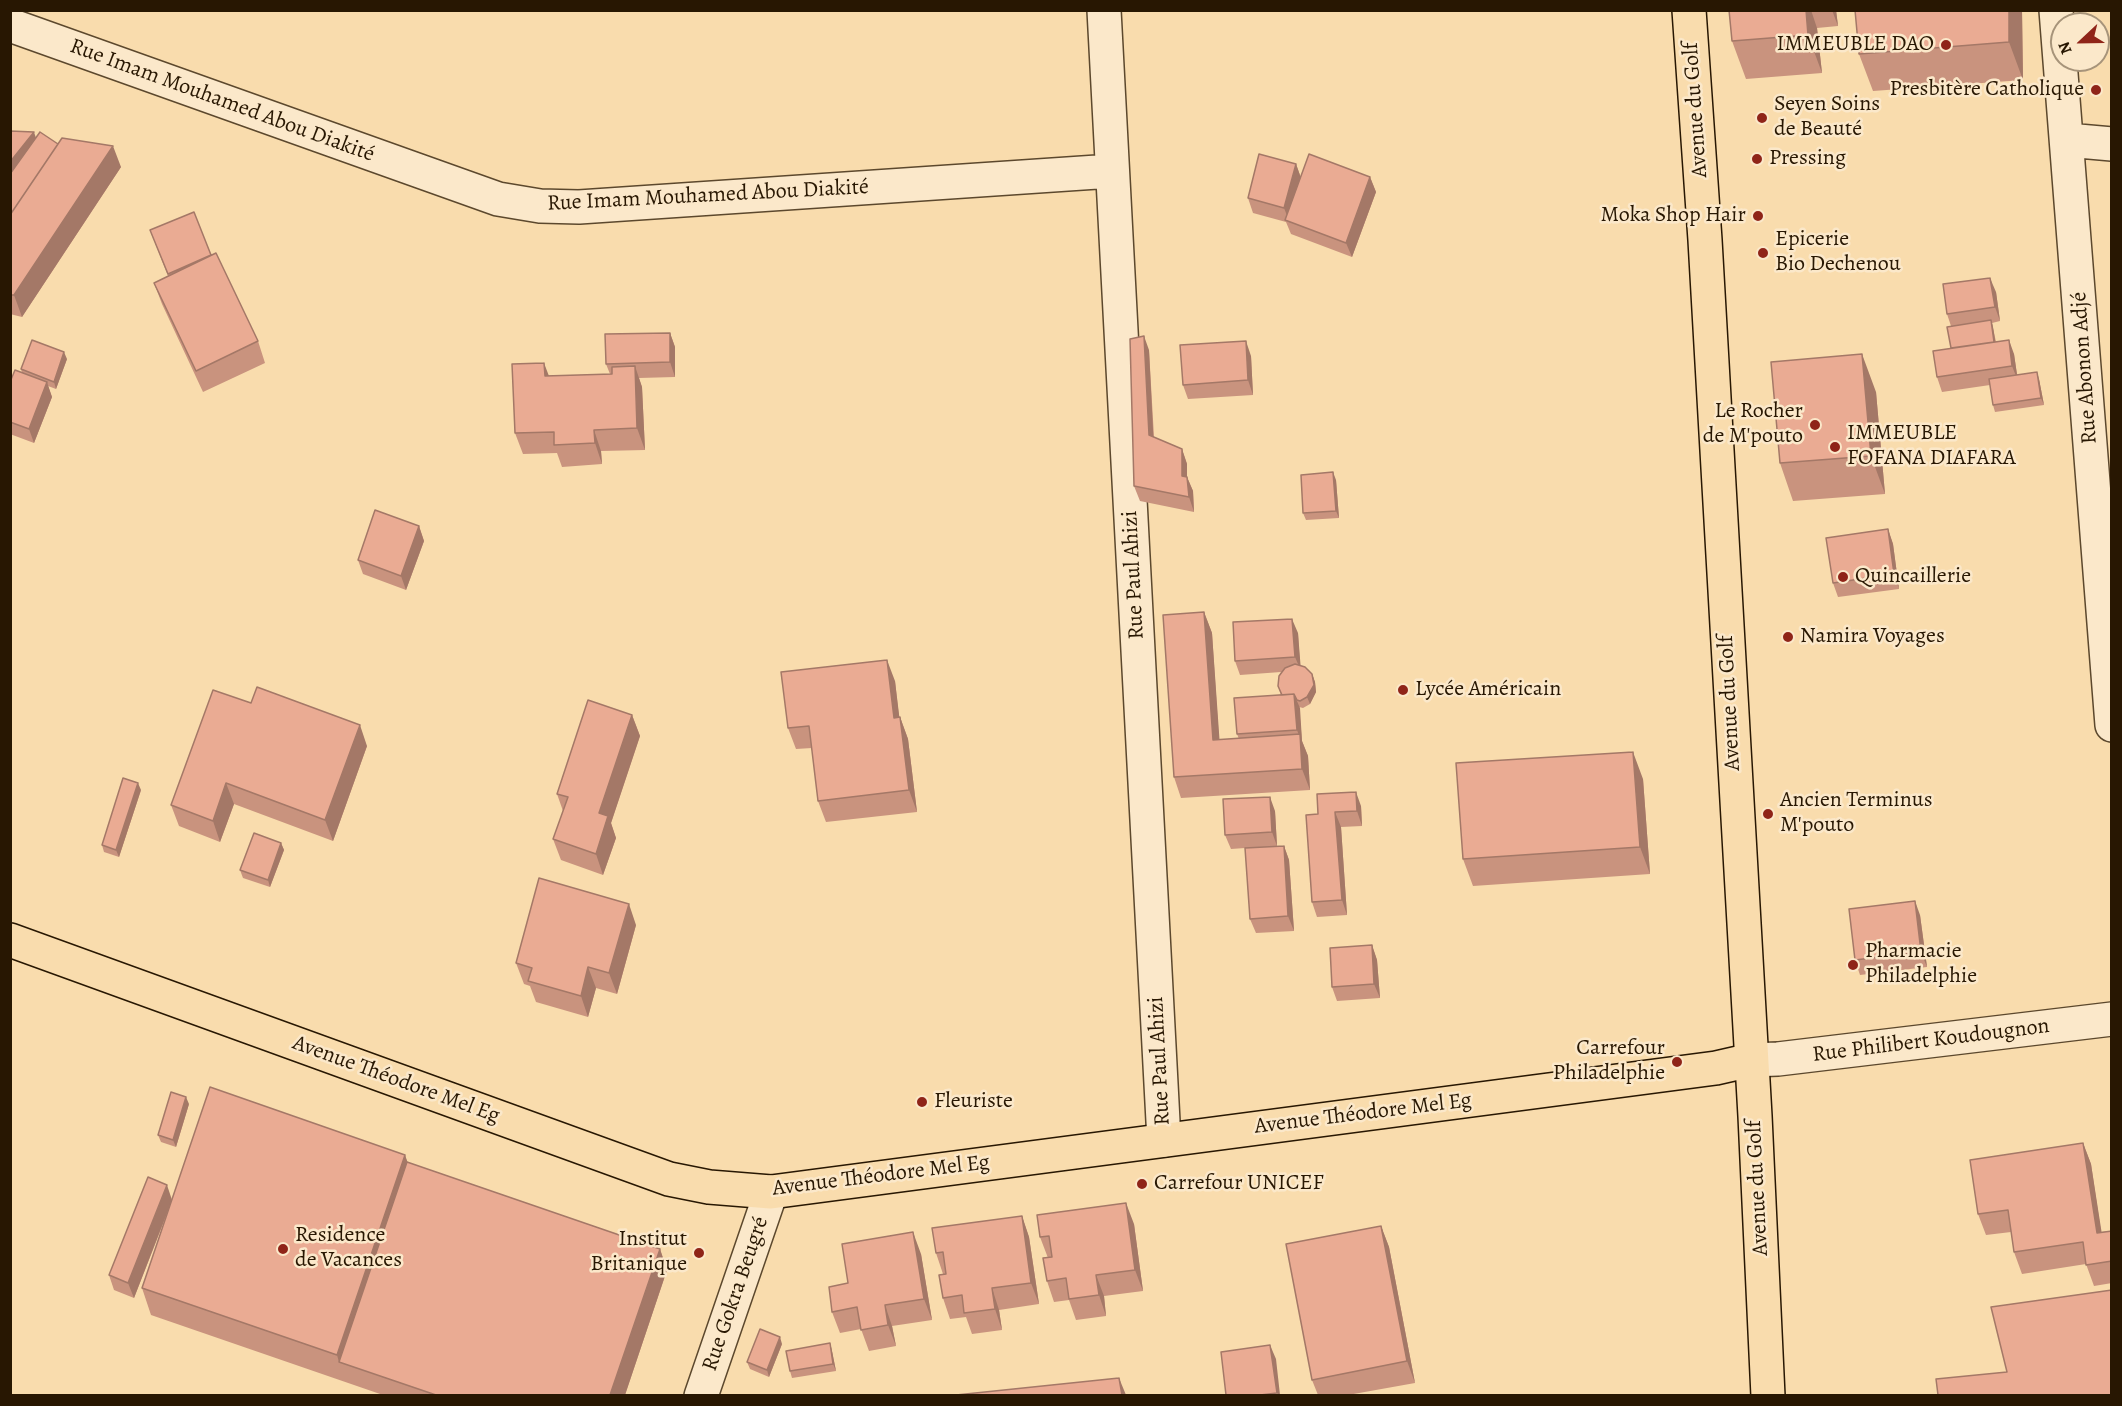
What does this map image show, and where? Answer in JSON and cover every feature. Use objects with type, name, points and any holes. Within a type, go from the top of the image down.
[{"type":"main road","name":"Avenue du Golf","points":[[1689,10],[1705,240],[1768,1395]]},
{"type":"main road","name":"Avenue Théodore Mel Eg","points":[[10,940],[669,1179],[709,1187],[771,1192],[1716,1068],[1751,1060]]},
{"type":"street","name":"Rue Paul Ahizi","points":[[1104,10],[1164,1140]]},
{"type":"street","name":"Rue Abonon Adjé","points":[[2056,10],[2108,617],[2112,725]]},
{"type":"street","name":"Rue Imam Mouhamed Abou Diakité","points":[[10,25],[498,199],[540,206],[579,207],[1112,171]]},
{"type":"street","points":[[2067,140],[2112,144]]},
{"type":"street","name":"Rue Philibert Koudougnon","points":[[1751,1060],[1790,1058],[2112,1019]]},
{"type":"street","name":"Rue Gokra Beugré","points":[[701,1395],[771,1192]]},
{"type":"building","points":[[1729,10],[1806,10],[1808,35],[1732,41]]},
{"type":"building","points":[[1855,10],[2009,10],[2009,42],[1859,54]]},
{"type":"building","points":[[10,131],[34,132],[10,162]]},
{"type":"building","points":[[40,132],[58,144],[10,215],[10,174]]},
{"type":"building","points":[[62,138],[113,146],[14,295],[10,295],[10,215]]},
{"type":"building","points":[[1259,154],[1296,164],[1284,208],[1248,198]]},
{"type":"building","points":[[1309,154],[1370,177],[1346,243],[1285,220]]},
{"type":"building","points":[[194,212],[211,255],[168,274],[150,230]]},
{"type":"building","points":[[216,253],[258,341],[196,371],[154,283]]},
{"type":"building","points":[[1990,278],[1995,307],[1947,314],[1943,284]]},
{"type":"building","points":[[1991,320],[1994,342],[1951,348],[1947,327]]},
{"type":"building","points":[[670,333],[670,362],[606,364],[605,334]]},
{"type":"building","points":[[1144,336],[1149,435],[1182,449],[1182,476],[1187,477],[1189,497],[1134,486],[1130,339]]},
{"type":"building","points":[[32,340],[64,352],[54,382],[21,369]]},
{"type":"building","points":[[2009,340],[2012,366],[1937,377],[1933,351]]},
{"type":"building","points":[[1246,341],[1248,380],[1183,385],[1180,345]]},
{"type":"building","points":[[1862,354],[1871,456],[1780,463],[1771,362]]},
{"type":"building","points":[[544,363],[545,376],[612,374],[612,367],[635,366],[637,428],[594,430],[595,443],[554,445],[554,432],[515,433],[512,364]]},
{"type":"building","points":[[15,370],[47,382],[29,429],[10,422],[10,382]]},
{"type":"building","points":[[2037,372],[2041,398],[1993,405],[1989,379]]},
{"type":"building","points":[[1333,472],[1336,511],[1303,513],[1301,475]]},
{"type":"building","points":[[375,510],[419,526],[401,576],[358,560]]},
{"type":"building","points":[[1888,529],[1894,574],[1833,583],[1826,538]]},
{"type":"building","points":[[1204,612],[1213,740],[1300,734],[1302,769],[1174,777],[1163,615]]},
{"type":"building","points":[[1292,619],[1295,657],[1235,661],[1233,622]]},
{"type":"building","points":[[887,660],[894,718],[900,717],[909,790],[818,801],[809,726],[788,728],[781,672]]},
{"type":"building","points":[[1295,664],[1305,667],[1312,674],[1314,685],[1307,697],[1300,701],[1294,694],[1282,695],[1278,686],[1279,676],[1285,668]]},
{"type":"building","points":[[257,687],[360,725],[325,820],[226,783],[213,821],[171,805],[213,690],[251,703]]},
{"type":"building","points":[[1294,694],[1297,730],[1237,734],[1234,698]]},
{"type":"building","points":[[588,700],[632,715],[599,813],[608,816],[596,854],[553,839],[568,797],[557,794]]},
{"type":"building","points":[[1633,752],[1640,847],[1463,859],[1456,763]]},
{"type":"building","points":[[123,778],[138,783],[116,850],[102,845]]},
{"type":"building","points":[[1356,792],[1357,811],[1335,812],[1342,900],[1312,902],[1306,815],[1318,814],[1317,794]]},
{"type":"building","points":[[1270,797],[1272,832],[1225,835],[1223,799]]},
{"type":"building","points":[[254,833],[281,843],[268,880],[240,870]]},
{"type":"building","points":[[1284,846],[1288,916],[1250,919],[1245,848]]},
{"type":"building","points":[[539,878],[629,904],[609,973],[588,967],[581,996],[528,981],[532,968],[516,963]]},
{"type":"building","points":[[1915,901],[1921,952],[1855,960],[1849,909]]},
{"type":"building","points":[[1372,945],[1374,984],[1332,987],[1330,948]]},
{"type":"building","points":[[210,1087],[405,1155],[337,1355],[142,1288]]},
{"type":"building","points":[[171,1092],[186,1097],[173,1140],[158,1135]]},
{"type":"building","points":[[2083,1143],[2097,1233],[2112,1231],[2112,1261],[2086,1265],[2083,1242],[2014,1252],[2008,1210],[1978,1214],[1970,1160]]},
{"type":"building","points":[[407,1162],[660,1249],[610,1395],[436,1395],[339,1362]]},
{"type":"building","points":[[148,1177],[167,1185],[128,1283],[109,1275]]},
{"type":"building","points":[[1126,1203],[1135,1270],[1096,1275],[1099,1295],[1069,1299],[1066,1278],[1047,1281],[1043,1258],[1052,1257],[1049,1236],[1040,1237],[1037,1215]]},
{"type":"building","points":[[1022,1216],[1031,1283],[992,1288],[995,1309],[964,1313],[962,1295],[943,1298],[939,1275],[946,1274],[943,1252],[936,1253],[932,1228]]},
{"type":"building","points":[[1381,1226],[1407,1361],[1312,1380],[1286,1244]]},
{"type":"building","points":[[913,1232],[924,1299],[885,1305],[888,1325],[861,1330],[857,1307],[832,1312],[829,1287],[848,1283],[842,1244]]},
{"type":"building","points":[[2112,1290],[2112,1395],[1938,1395],[1936,1379],[2007,1372],[1991,1307]]},
{"type":"building","points":[[760,1329],[780,1337],[767,1370],[747,1362]]},
{"type":"building","points":[[830,1343],[833,1364],[790,1371],[786,1351]]},
{"type":"building","points":[[1270,1345],[1277,1393],[1226,1395],[1221,1352]]},
{"type":"building","points":[[1119,1378],[1122,1395],[956,1395]]},
{"type":"place","name":"IMMEUBLE DAO","points":[[1946,45]]},
{"type":"place","name":"Presbitère Catholique","points":[[2096,90]]},
{"type":"place","name":"Seyen Soins de Beauté","points":[[1762,118]]},
{"type":"place","name":"Pressing","points":[[1757,159]]},
{"type":"place","name":"Moka Shop Hair","points":[[1758,216]]},
{"type":"place","name":"Epicerie Bio Dechenou","points":[[1763,253]]},
{"type":"place","name":"Le Rocher de M'pouto","points":[[1815,425]]},
{"type":"place","name":"IMMEUBLE FOFANA DIAFARA","points":[[1835,447]]},
{"type":"place","name":"Quincaillerie","points":[[1843,577]]},
{"type":"place","name":"Namira Voyages","points":[[1788,637]]},
{"type":"place","name":"Lycée Américain","points":[[1403,690]]},
{"type":"place","name":"Ancien Terminus M'pouto","points":[[1768,814]]},
{"type":"place","name":"Pharmacie Philadelphie","points":[[1853,965]]},
{"type":"place","name":"Carrefour Philadelphie","points":[[1677,1062]]},
{"type":"place","name":"Fleuriste","points":[[922,1102]]},
{"type":"place","name":"Carrefour UNICEF","points":[[1142,1184]]},
{"type":"place","name":"Residence de Vacances","points":[[283,1249]]},
{"type":"place","name":"Institut Britanique","points":[[699,1253]]}]
